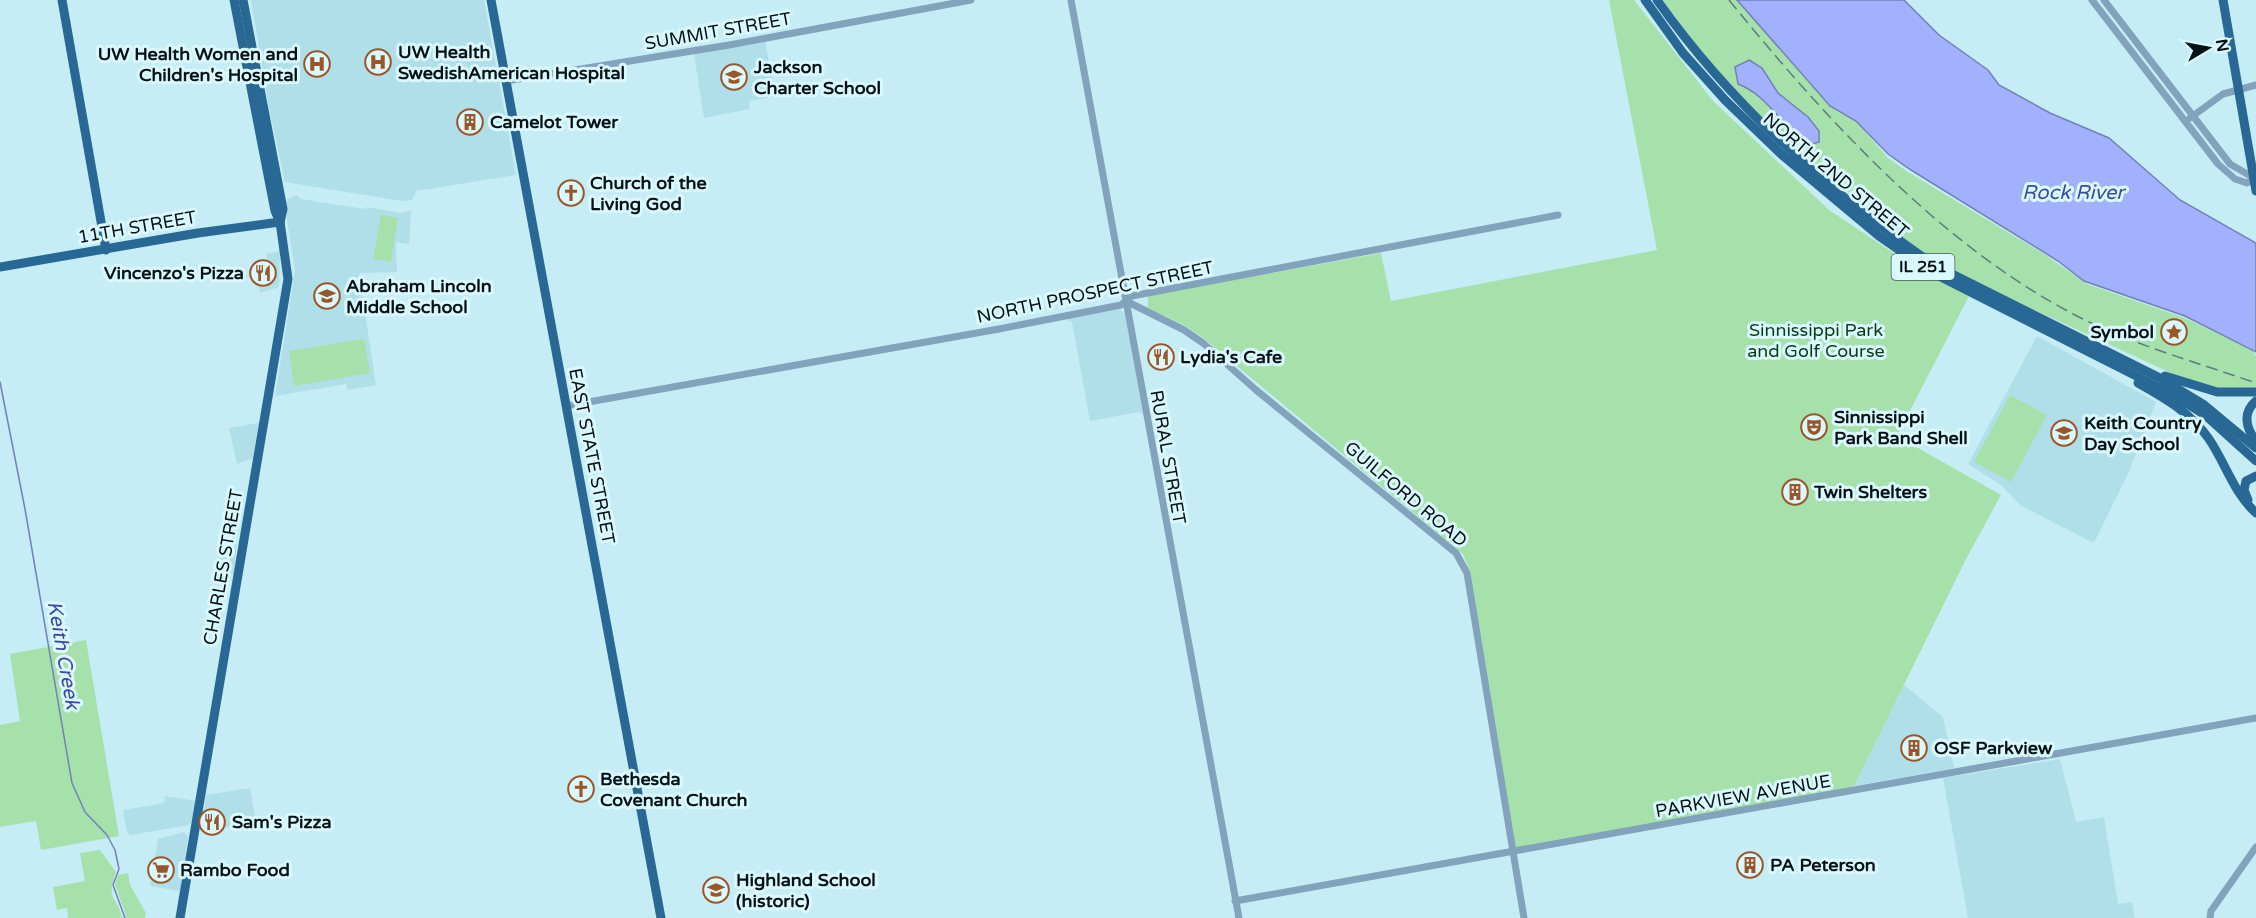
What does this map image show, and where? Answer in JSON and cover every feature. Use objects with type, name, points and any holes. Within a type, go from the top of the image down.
[{"type":"main road","points":[[62,0],[106,250]]},
{"type":"main road","name":"CHARLES STREET","points":[[180,918],[288,279],[280,222],[274,210],[234,0]]},
{"type":"main road","name":"CHARLES STREET","points":[[243,0],[283,209],[280,222]]},
{"type":"main road","name":"EAST STATE STREET","points":[[491,0],[661,918]]},
{"type":"main road","name":"NORTH 2ND STREET","points":[[1645,0],[1683,53],[1725,100],[1831,197],[1930,272],[2189,404],[2256,461]]},
{"type":"main road","name":"NORTH 2ND STREET","points":[[1657,0],[1695,52],[1728,90],[1789,149],[1905,245],[1934,265],[2123,360],[2203,404],[2256,448]]},
{"type":"main road","points":[[2223,0],[2256,191]]},
{"type":"main road","name":"11TH STREET","points":[[0,267],[198,233],[280,222]]},
{"type":"main road","points":[[2021,317],[2182,409],[2198,423],[2211,441],[2237,491],[2256,513]]},
{"type":"main road","points":[[2123,360],[2203,389],[2236,394],[2256,392]]},
{"type":"main road","points":[[2256,401],[2246,415],[2247,425],[2256,441]]},
{"type":"main road","points":[[2256,476],[2246,481],[2244,490],[2246,498],[2256,508]]},
{"type":"street","name":"SUMMIT STREET","points":[[506,81],[729,45],[970,0]]},
{"type":"street","name":"RURAL STREET","points":[[1071,0],[1239,918]]},
{"type":"street","points":[[2092,0],[2226,172],[2247,183],[2254,178],[2230,164],[2104,0]]},
{"type":"street","points":[[2185,121],[2223,94],[2256,85]]},
{"type":"street","name":"NORTH PROSPECT STREET","points":[[566,406],[999,329],[1121,305],[1132,296],[1558,215]]},
{"type":"street","name":"GUILFORD ROAD","points":[[1126,301],[1184,330],[1203,343],[1256,390],[1456,553],[1462,561],[1467,573],[1524,918]]},
{"type":"street","name":"PARKVIEW AVENUE","points":[[1235,901],[2256,718]]},
{"type":"street","points":[[2210,918],[2211,911],[2256,847]]},
{"type":"shaded area","name":"UW Health SwedishAmerican Hospital","points":[[251,0],[484,0],[516,175],[416,191],[412,200],[401,201],[285,182],[270,113]]},
{"type":"shaded area","name":"Jackson Charter School","points":[[765,41],[776,96],[749,101],[750,109],[704,118],[694,54]]},
{"type":"shaded area","name":"Abraham Lincoln Middle School","points":[[296,195],[301,199],[364,209],[367,207],[400,213],[411,211],[409,244],[396,242],[397,272],[359,273],[376,385],[348,390],[346,384],[275,396],[295,271],[285,207],[288,199]]},
{"type":"shaded area","points":[[280,251],[279,287],[260,293],[255,266],[268,264],[266,254]]},
{"type":"shaded area","points":[[1119,309],[1125,314],[1143,414],[1139,412],[1090,421],[1072,322],[1066,319]]},
{"type":"shaded area","name":"Keith Country Day School","points":[[2037,336],[2156,402],[2128,474],[2094,543],[2021,506],[2001,485],[1968,464]]},
{"type":"shaded area","points":[[259,423],[253,458],[237,464],[229,428]]},
{"type":"shaded area","points":[[237,540],[234,574],[216,570],[220,543]]},
{"type":"shaded area","points":[[1904,685],[1943,717],[1954,768],[1854,786]]},
{"type":"shaded area","points":[[2060,759],[2076,822],[2104,817],[2118,904],[2132,902],[2135,918],[1968,918],[1943,778]]},
{"type":"shaded area","points":[[250,788],[256,823],[202,831],[206,795]]},
{"type":"shaded area","points":[[165,796],[196,801],[189,825],[131,835],[127,833],[123,810],[164,803]]},
{"type":"shaded area","points":[[184,832],[188,837],[180,891],[150,886],[158,839]]},
{"type":"green space","name":"Sinnissippi Park and Golf Course","points":[[1609,0],[1634,0],[1713,101],[1829,210],[1925,274],[1969,296],[1897,436],[2001,495],[1966,559],[1854,786],[1837,792],[1516,850],[1470,571],[1463,554],[1202,337],[1184,325],[1148,308],[1148,296],[1381,253],[1391,301],[1657,250]]},
{"type":"green space","points":[[1663,0],[1737,0],[1764,27],[1809,83],[1838,112],[1856,121],[1888,158],[2044,254],[2087,284],[2185,318],[2252,350],[2256,356],[2256,390],[2224,389],[2204,385],[2173,374],[1948,270],[1861,204],[1746,103],[1692,40]]},
{"type":"green space","points":[[381,215],[398,218],[391,262],[373,259]]},
{"type":"green space","points":[[364,339],[370,373],[294,386],[289,351]]},
{"type":"green space","points":[[2010,395],[2047,415],[2011,482],[1974,462]]},
{"type":"green space","points":[[86,640],[119,836],[41,850],[36,821],[0,827],[0,725],[20,721],[10,654]]},
{"type":"green space","points":[[100,850],[116,872],[112,894],[122,918],[68,918],[67,908],[57,910],[53,887],[85,881],[80,853]]},
{"type":"green space","points":[[128,873],[130,885],[146,913],[145,918],[127,918],[115,885],[118,875]]},
{"type":"water","name":"Rock River","points":[[1737,0],[1904,0],[1939,35],[1988,70],[1999,85],[2050,113],[2109,138],[2180,200],[2256,243],[2256,352],[2185,316],[2084,281],[2058,261],[1911,170],[1888,154],[1856,121],[1830,106]]},
{"type":"water","points":[[1749,60],[1762,68],[1778,93],[1808,117],[1819,131],[1819,142],[1812,144],[1802,138],[1759,96],[1738,84],[1735,67]]},
{"type":"waterway","name":"Keith Creek","points":[[0,382],[25,509],[72,783],[85,812],[107,835],[115,850],[119,869],[113,885],[125,918]]},
{"type":"railway","points":[[1729,0],[1804,89],[1845,133],[1932,216],[1979,254],[2027,287],[2098,326],[2142,344],[2256,383]]},
{"type":"place","name":"UW Health SwedishAmerican Hospital","points":[[378,62]]},
{"type":"place","name":"UW Health Women and Children's Hospital","points":[[317,64]]},
{"type":"place","name":"Jackson Charter School","points":[[734,77]]},
{"type":"place","name":"Camelot Tower","points":[[470,122]]},
{"type":"place","name":"Church of the Living God","points":[[571,193]]},
{"type":"place","name":"Vincenzo's Pizza","points":[[263,273]]},
{"type":"place","name":"Abraham Lincoln Middle School","points":[[327,296]]},
{"type":"place","name":"Symbol","points":[[2174,332]]},
{"type":"place","name":"Lydia's Cafe","points":[[1161,357]]},
{"type":"place","name":"Sinnissippi Park Band Shell","points":[[1814,427]]},
{"type":"place","name":"Keith Country Day School","points":[[2064,433]]},
{"type":"place","name":"Twin Shelters","points":[[1795,492]]},
{"type":"place","name":"OSF Parkview","points":[[1914,748]]},
{"type":"place","name":"Bethesda Covenant Church","points":[[581,789]]},
{"type":"place","name":"Sam's Pizza","points":[[212,822]]},
{"type":"place","name":"PA Peterson","points":[[1750,865]]},
{"type":"place","name":"Rambo Food","points":[[161,870]]},
{"type":"place","name":"Highland School (historic)","points":[[716,890]]}]
